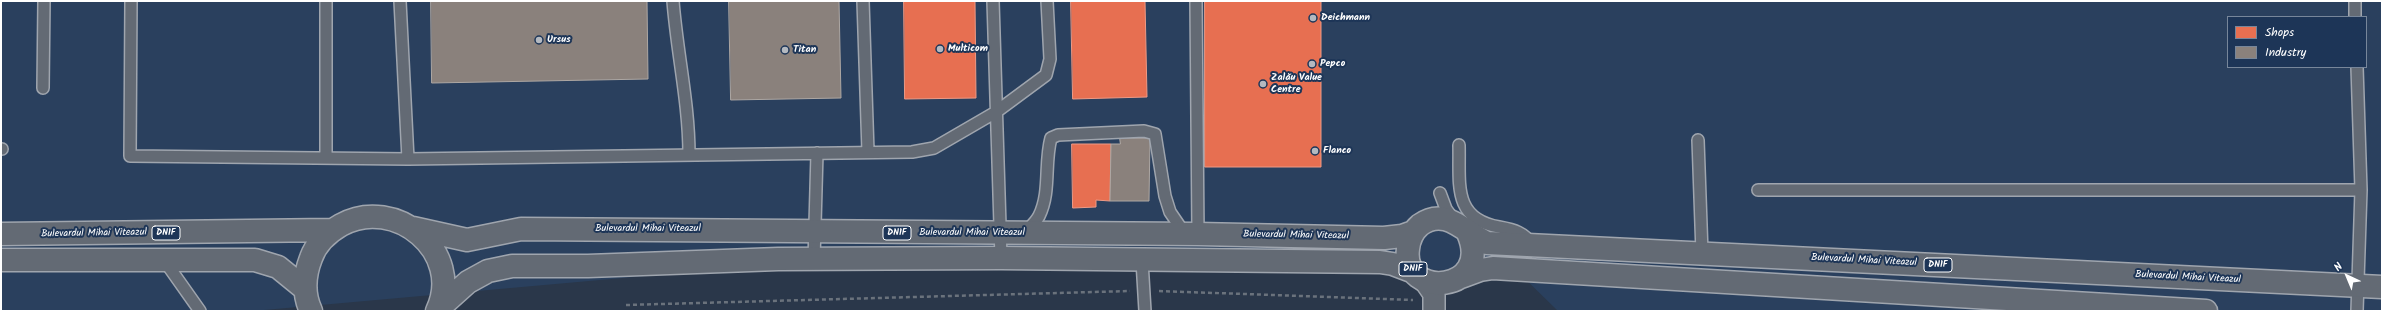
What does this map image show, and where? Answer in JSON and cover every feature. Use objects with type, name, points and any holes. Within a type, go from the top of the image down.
[{"type":"main road","name":"DN1F","points":[[311,311],[305,289],[306,271],[315,248],[331,230],[352,219],[368,216],[391,218],[413,228],[431,246],[439,262],[443,281],[438,309]]},
{"type":"main road","name":"Bulevardul Mihai Viteazul","points":[[413,228],[458,240],[467,240],[521,229],[1192,234],[1384,238],[1420,227],[1441,218],[1462,228],[1487,243],[1761,255],[2119,275],[2382,287]]},
{"type":"main road","name":"DN1F","points":[[1420,227],[1408,242],[1407,252],[1409,263],[1420,276]]},
{"type":"main road","points":[[1455,280],[1472,261],[1473,247],[1462,228]]},
{"type":"main road","name":"Bulevardul Mihai Viteazul","points":[[1,234],[331,230]]},
{"type":"main road","points":[[1760,283],[1761,255]]},
{"type":"main road","name":"DN1F","points":[[438,309],[468,282],[488,271],[512,266],[1001,258],[1142,261],[1380,262],[1393,264],[1436,284],[1455,280],[1480,270],[1492,268],[2206,311]]},
{"type":"main road","points":[[1,260],[255,260],[278,266],[305,289]]},
{"type":"main road","points":[[2117,305],[2119,275]]},
{"type":"street","points":[[1420,276],[1434,294],[1434,306]]},
{"type":"street","points":[[1434,306],[1455,280]]},
{"type":"lane","points":[[43,88],[44,1]]},
{"type":"lane","points":[[131,1],[130,156],[408,159],[912,152],[934,148],[996,112],[1046,75],[1050,59],[1047,1]]},
{"type":"lane","points":[[326,1],[326,158]]},
{"type":"lane","points":[[400,1],[408,159]]},
{"type":"lane","points":[[673,1],[676,41],[685,86],[689,123],[689,155]]},
{"type":"lane","points":[[863,1],[868,152]]},
{"type":"lane","points":[[993,1],[1001,258]]},
{"type":"lane","points":[[1192,234],[1196,1]]},
{"type":"lane","points":[[2355,1],[2356,16]]},
{"type":"lane","points":[[2357,68],[2360,190],[2358,311]]},
{"type":"lane","points":[[1025,233],[1038,217],[1044,202],[1048,147],[1051,138],[1058,135],[1144,130],[1155,134],[1164,196],[1170,212],[1192,234]]},
{"type":"lane","points":[[1698,140],[1702,253]]},
{"type":"lane","points":[[1459,145],[1460,188],[1468,211],[1476,220],[1485,224],[1519,230],[1533,245]]},
{"type":"lane","points":[[814,260],[817,153]]},
{"type":"lane","points":[[1758,190],[2360,190]]},
{"type":"lane","points":[[164,260],[200,311]]},
{"type":"lane","points":[[1142,261],[1145,311]]},
{"type":"path","points":[[626,305],[1144,290],[1434,306]]},
{"type":"shaded area","points":[[1,1],[2382,1],[2382,311],[1558,311],[1517,271],[813,261],[253,311],[1,311]]},
{"type":"building: Shops","name":"Multicom","points":[[904,1],[975,1],[976,98],[905,99]]},
{"type":"building: Shops","points":[[1071,1],[1145,1],[1147,97],[1073,99]]},
{"type":"building: Shops","name":"Zalău Value Centre","points":[[1205,1],[1321,1],[1321,167],[1205,167]]},
{"type":"building: Shops","points":[[1072,144],[1111,144],[1110,201],[1096,200],[1096,207],[1073,208]]},
{"type":"building: Industry","name":"Ursus","points":[[431,1],[647,1],[648,79],[432,83]]},
{"type":"building: Industry","name":"Titan","points":[[729,1],[839,1],[841,98],[731,100]]},
{"type":"building: Industry","points":[[1120,138],[1150,138],[1149,201],[1110,201],[1111,144],[1120,144]]},
{"type":"place","name":"Deichmann","points":[[1313,18]]},
{"type":"place","name":"Ursus","points":[[539,40]]},
{"type":"place","name":"Multicom","points":[[940,49]]},
{"type":"place","name":"Titan","points":[[785,50]]},
{"type":"place","name":"Pepco","points":[[1312,64]]},
{"type":"place","name":"Zalău Value Centre","points":[[1263,84]]},
{"type":"place","name":"Flanco","points":[[1315,151]]}]
